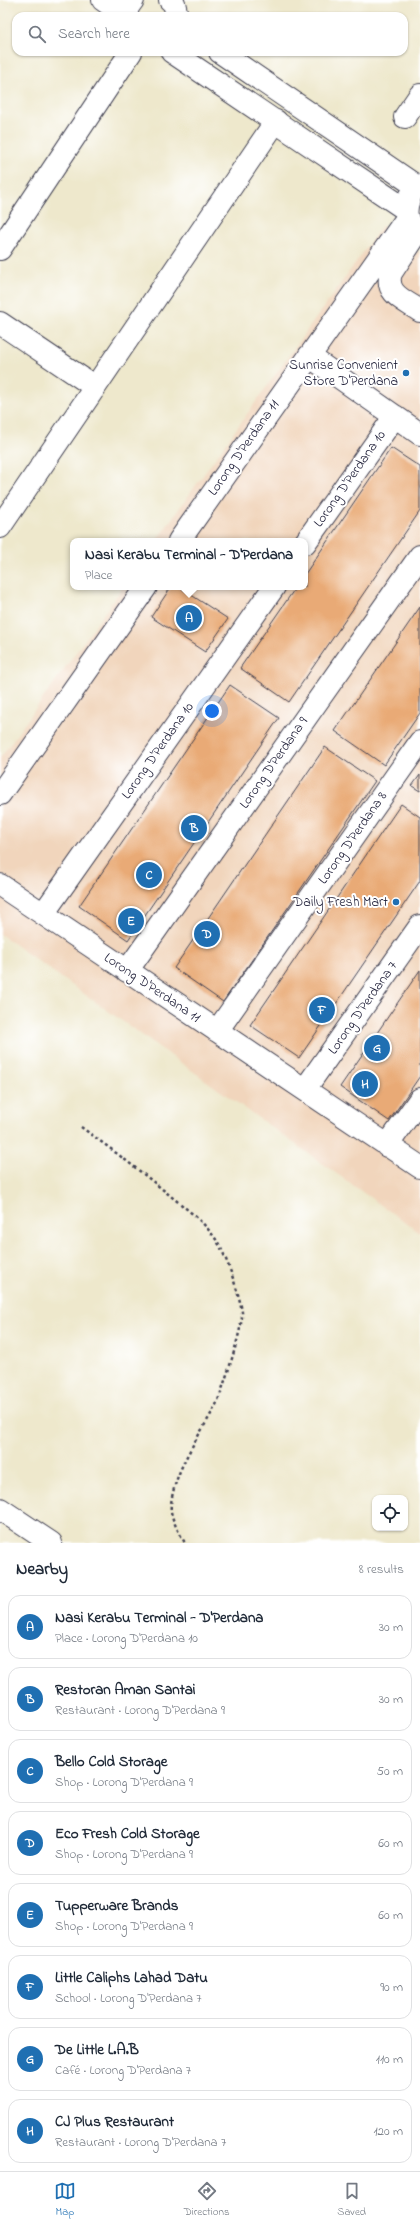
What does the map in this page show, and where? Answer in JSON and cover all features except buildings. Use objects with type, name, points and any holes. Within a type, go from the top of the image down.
[{"type":"street","points":[[103,0],[120,12]]},
{"type":"street","points":[[128,12],[133,0]]},
{"type":"street","points":[[170,0],[174,3],[176,12]]},
{"type":"street","points":[[0,249],[128,56]]},
{"type":"street","points":[[178,56],[276,120],[412,223]]},
{"type":"street","points":[[226,56],[420,188],[410,197],[412,223],[391,273],[389,286],[393,293],[420,311]]},
{"type":"street","points":[[405,117],[420,95]]},
{"type":"street","points":[[0,527],[276,120]]},
{"type":"street","name":"Lorong D'Perdana 11","points":[[180,538],[309,356],[412,223]]},
{"type":"street","points":[[0,323],[95,387]]},
{"type":"street","points":[[309,356],[420,434]]},
{"type":"street","name":"Lorong D'Perdana 10","points":[[308,539],[395,416]]},
{"type":"street","name":"Lorong D'Perdana 9","points":[[127,971],[420,556]]},
{"type":"street","points":[[0,794],[144,590]]},
{"type":"street","name":"Lorong D'Perdana 10","points":[[43,914],[272,590]]},
{"type":"street","name":"Lorong D'Perdana 8","points":[[217,1031],[420,742]]},
{"type":"street","name":"Lorong D'Perdana 11","points":[[0,885],[420,1167]]},
{"type":"street","name":"Lorong D'Perdana 7","points":[[305,1089],[420,926]]},
{"type":"street","points":[[387,1146],[420,1099]]},
{"type":"street","points":[[0,1509],[51,1543]]},
{"type":"path","points":[[81,1127],[124,1158],[190,1212],[217,1241],[229,1267],[242,1313],[230,1364],[217,1403],[181,1471],[171,1504],[174,1523],[185,1543]]},
{"type":"shaded area","points":[[382,226],[420,253],[420,1233],[0,934],[0,758],[121,590],[308,590],[308,538],[158,538]]},
{"type":"place","name":"Sunrise Convenient Store D'Perdana","points":[[406,373]]},
{"type":"place","name":"Nasi Kerabu Terminal - D'Perdana","points":[[189,618]]},
{"type":"place","name":"Restoran Aman Santai","points":[[194,828]]},
{"type":"place","name":"Bello Cold Storage","points":[[149,875]]},
{"type":"place","name":"Daily Fresh Mart","points":[[396,902]]},
{"type":"place","name":"Tupperware Brands","points":[[131,921]]},
{"type":"place","name":"Eco Fresh Cold Storage","points":[[207,934]]},
{"type":"place","name":"Little Caliphs Lahad Datu","points":[[322,1010]]},
{"type":"place","name":"De Little L.A.B","points":[[377,1048]]},
{"type":"place","name":"CJ Plus Restaurant","points":[[365,1084]]}]
